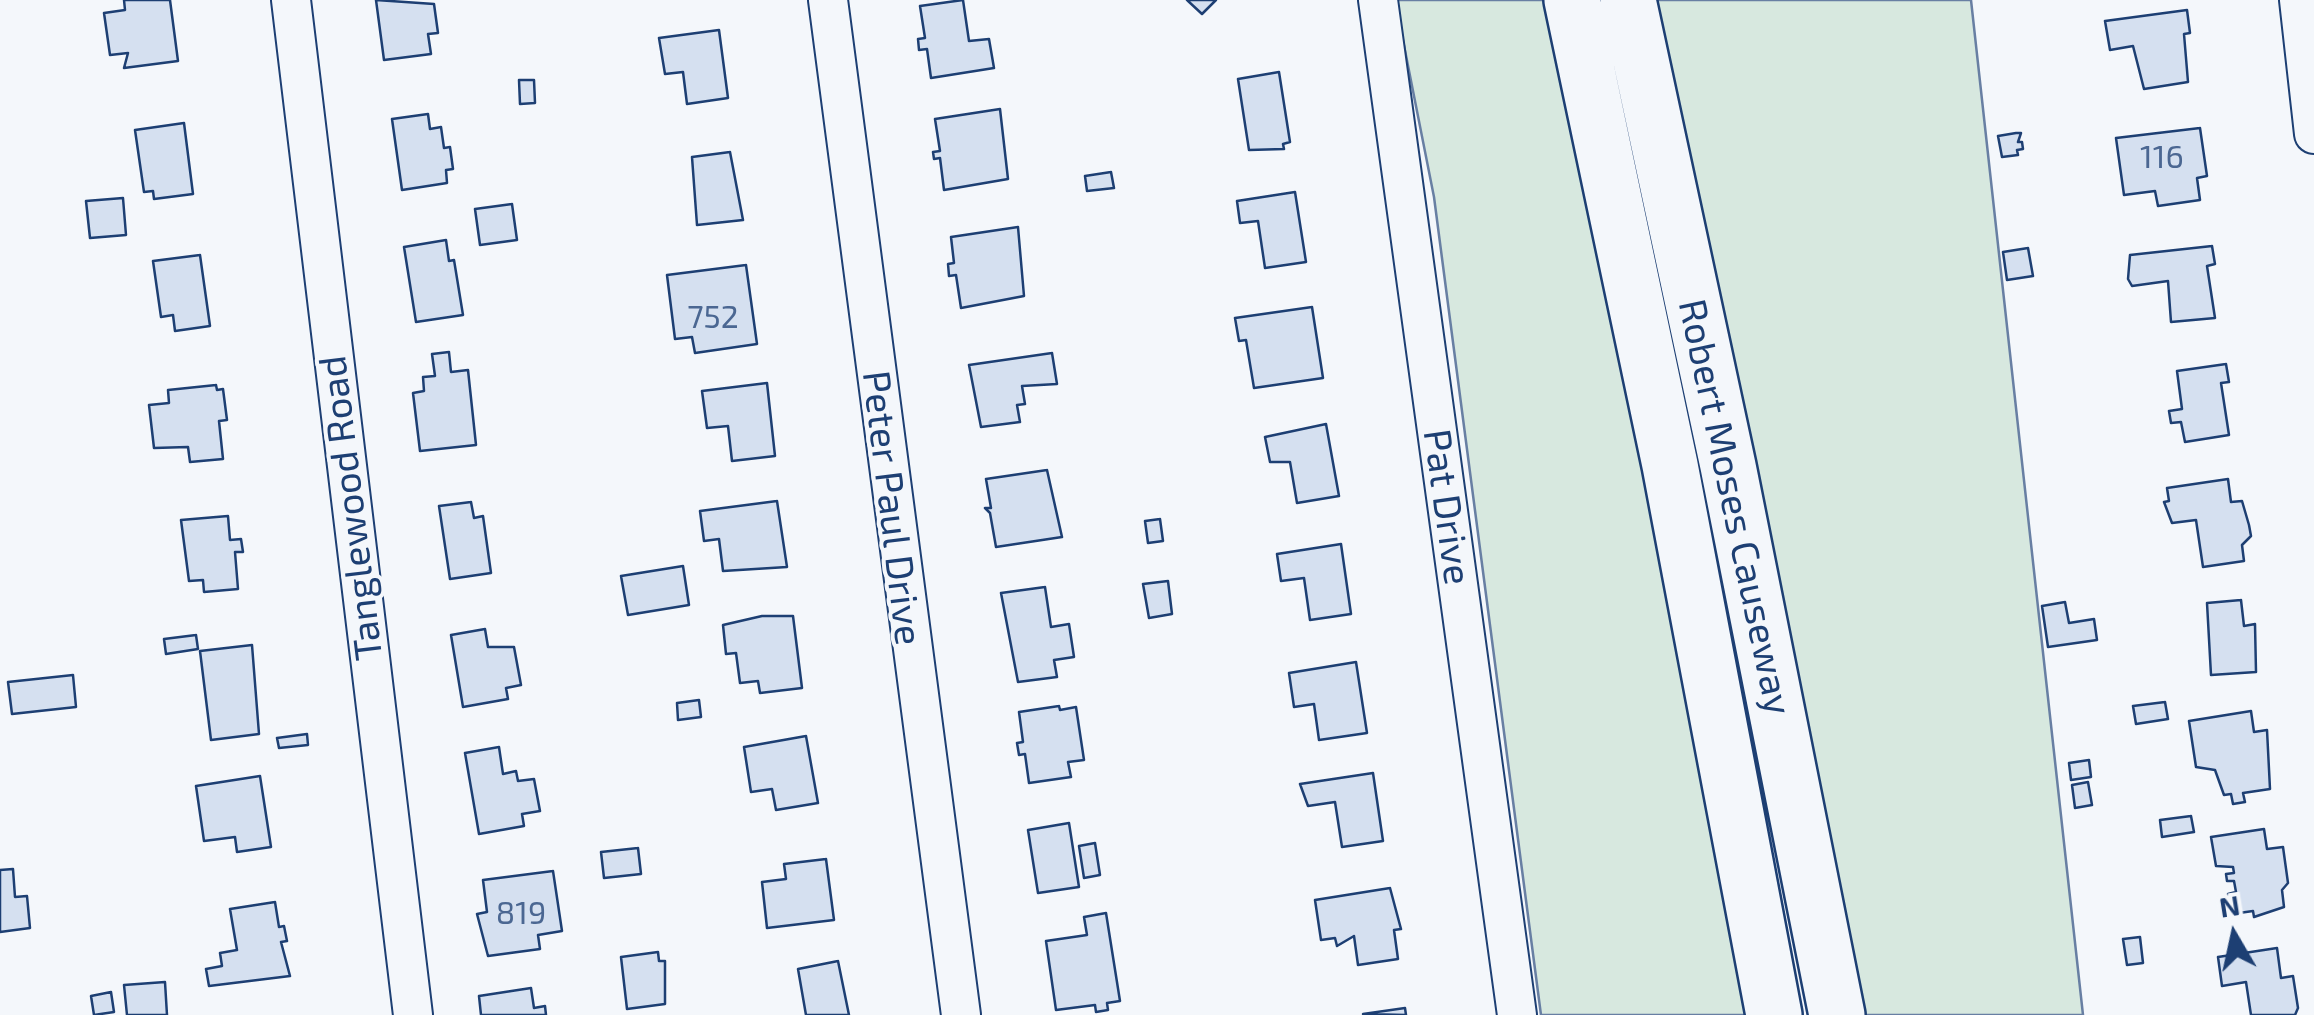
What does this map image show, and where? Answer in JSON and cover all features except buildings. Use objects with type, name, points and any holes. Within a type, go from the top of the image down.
[{"type":"highway","name":"Robert Moses Causeway","points":[[1572,0],[1666,446],[1774,1015]]},
{"type":"highway","name":"Robert Moses Causeway","points":[[1628,0],[1728,466],[1837,1015]]},
{"type":"street","name":"Tanglewood Road","points":[[292,0],[413,1015]]},
{"type":"street","name":"Peter Paul Drive","points":[[828,0],[961,1015]]},
{"type":"street","name":"Pat Drive","points":[[1378,0],[1516,1015]]},
{"type":"street","points":[[2299,0],[2314,134]]},
{"type":"shaded area","points":[[1395,0],[1550,0],[1751,1015],[1541,1015],[1434,197]]},
{"type":"shaded area","points":[[1651,0],[1971,0],[2083,1015],[1864,1015]]}]
